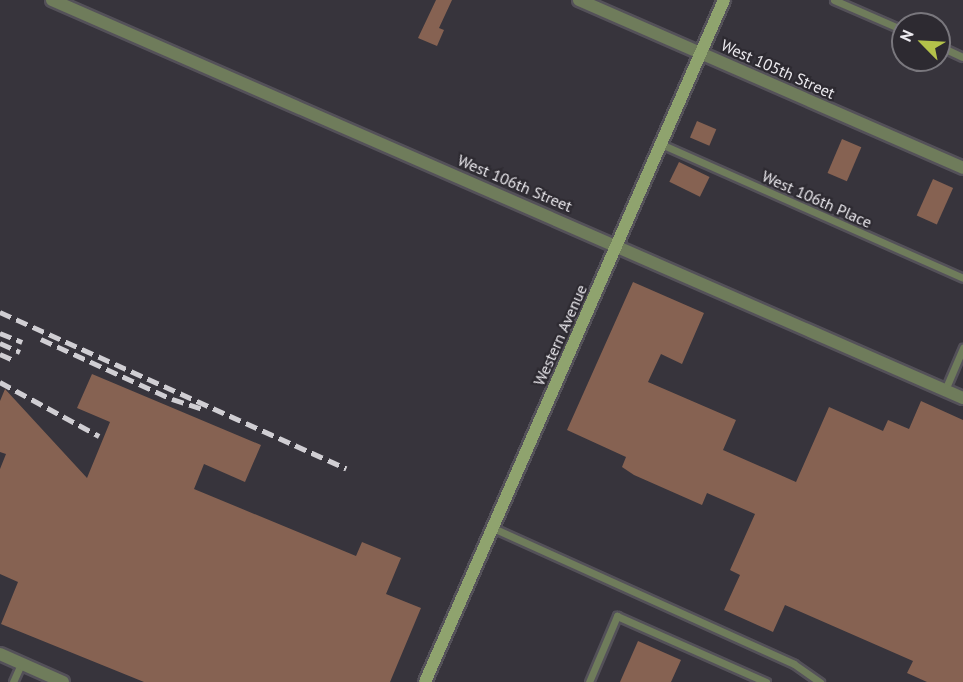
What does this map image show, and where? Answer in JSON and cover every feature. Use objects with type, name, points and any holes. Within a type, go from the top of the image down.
[{"type":"street","name":"West 106th Street","points":[[52,0],[963,398]]},
{"type":"street","name":"West 105th Street","points":[[579,0],[963,168]]},
{"type":"street","name":"Western Avenue","points":[[425,682],[724,0]]},
{"type":"street","points":[[0,654],[56,681]]},
{"type":"lane","points":[[834,0],[891,25]]},
{"type":"lane","name":"West 106th Place","points":[[661,144],[963,278]]},
{"type":"lane","points":[[945,390],[963,348]]},
{"type":"lane","points":[[493,528],[794,664],[820,682]]},
{"type":"lane","points":[[589,682],[617,616],[766,682]]},
{"type":"lane","points":[[13,682],[21,664]]},
{"type":"building","points":[[436,0],[452,0],[439,28],[444,30],[437,46],[418,38]]},
{"type":"building","points":[[697,121],[716,129],[709,146],[690,138]]},
{"type":"building","points":[[842,139],[861,147],[847,181],[828,173]]},
{"type":"building","points":[[679,162],[710,177],[700,197],[669,182]]},
{"type":"building","points":[[933,179],[953,188],[937,224],[917,216]]},
{"type":"building","points":[[633,282],[704,313],[682,364],[661,354],[648,382],[736,420],[723,450],[796,482],[829,407],[883,431],[888,420],[909,429],[921,401],[963,420],[963,682],[927,682],[907,673],[913,661],[785,605],[773,632],[724,610],[740,575],[730,570],[755,514],[707,493],[702,505],[634,475],[622,467],[626,457],[567,430]]},
{"type":"building","points":[[92,374],[261,445],[245,482],[204,464],[194,489],[356,556],[362,542],[401,558],[386,594],[421,608],[390,682],[144,682],[1,624],[18,582],[0,574],[0,469],[6,454],[0,452],[0,401],[5,389],[87,478],[110,422],[77,408]]},
{"type":"building","points":[[638,641],[681,660],[671,682],[620,682]]},
{"type":"railway","points":[[0,312],[346,468]]},
{"type":"railway","points":[[0,333],[22,342]]},
{"type":"railway","points":[[41,339],[172,399],[203,409]]},
{"type":"railway","points":[[0,343],[20,352]]},
{"type":"railway","points":[[0,354],[16,361]]},
{"type":"railway","points":[[0,382],[99,436]]}]
